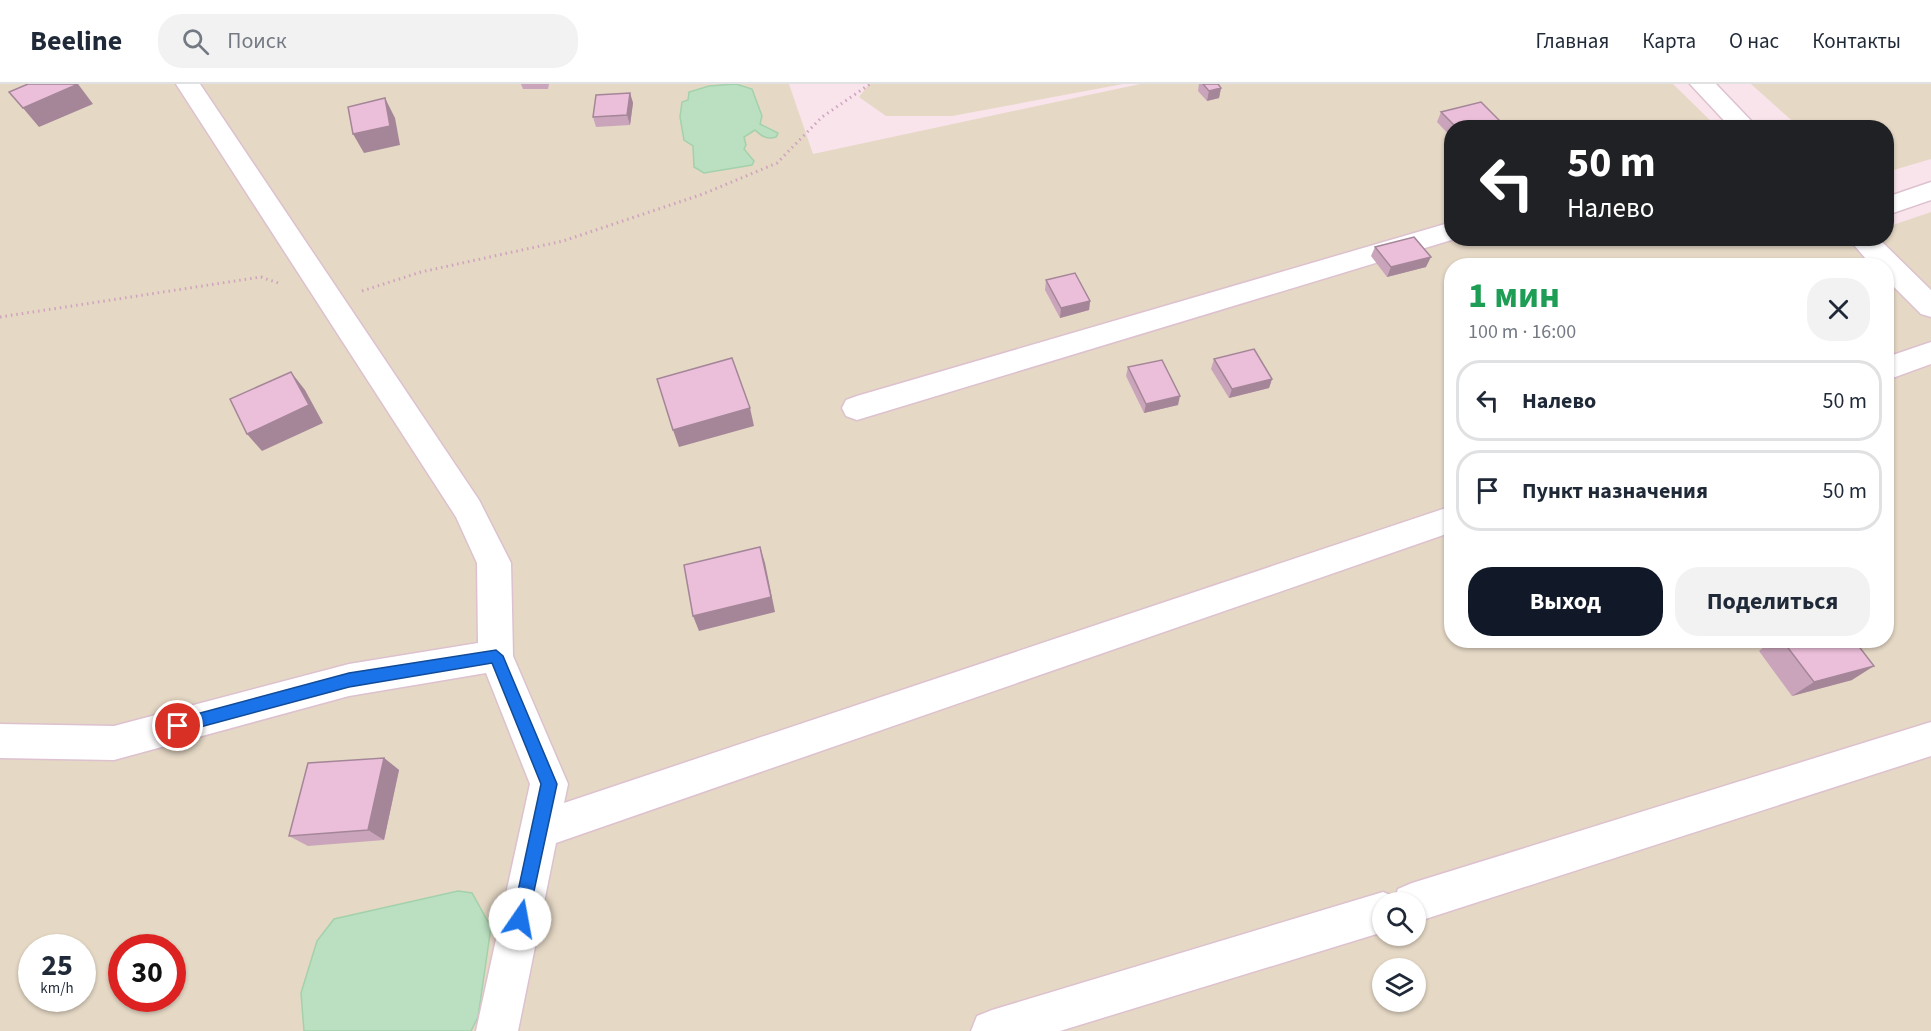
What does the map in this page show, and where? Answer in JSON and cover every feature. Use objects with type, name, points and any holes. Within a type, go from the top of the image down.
[{"type":"street","points":[[188,84],[468,509],[494,563],[496,656],[549,784],[496,1031]]},
{"type":"street","points":[[1702,84],[1738,120]]},
{"type":"street","points":[[1894,204],[1931,191]]},
{"type":"street","points":[[857,408],[1444,233]]},
{"type":"street","points":[[1869,246],[1881,258]]},
{"type":"street","points":[[1894,271],[1931,307]]},
{"type":"street","points":[[1894,366],[1931,353]]},
{"type":"street","points":[[539,830],[1444,522]]},
{"type":"street","points":[[0,741],[114,743],[349,680],[496,656]]},
{"type":"street","points":[[1426,899],[1931,740]]},
{"type":"street","points":[[992,1031],[1372,915]]},
{"type":"path","points":[[0,317],[261,277],[331,301],[421,272],[563,241],[702,194],[777,163],[822,117],[870,84]]},
{"type":"shaded area","points":[[0,84],[789,84],[813,154],[1140,84],[1673,84],[1710,120],[1444,120],[1444,246],[1894,246],[1894,225],[1931,212],[1931,1031],[0,1031]]},
{"type":"shaded area","points":[[736,84],[752,89],[762,116],[760,124],[778,133],[776,137],[767,138],[755,130],[744,137],[746,145],[744,149],[754,161],[752,165],[704,173],[694,167],[693,146],[684,140],[680,117],[682,102],[688,100],[689,92],[709,86]]},
{"type":"shaded area","points":[[869,84],[1123,84],[952,116],[886,116],[859,97]]},
{"type":"shaded area","points":[[1751,84],[1931,84],[1931,159],[1894,170],[1894,120],[1791,120]]},
{"type":"shaded area","points":[[458,891],[472,893],[491,927],[478,1017],[471,1031],[304,1031],[301,993],[317,941],[334,919]]},
{"type":"building","points":[[28,84],[78,84],[23,108],[9,92]]},
{"type":"building","points":[[1203,84],[1218,84],[1221,88],[1209,91]]},
{"type":"building","points":[[630,93],[627,115],[593,117],[596,95]]},
{"type":"building","points":[[385,98],[390,126],[353,134],[348,107]]},
{"type":"building","points":[[1481,102],[1499,120],[1449,120],[1441,112]]},
{"type":"building","points":[[1414,237],[1431,257],[1391,267],[1375,247]]},
{"type":"building","points":[[1075,273],[1090,301],[1061,308],[1046,280]]},
{"type":"building","points":[[1254,349],[1272,379],[1232,389],[1214,359]]},
{"type":"building","points":[[732,358],[750,408],[673,430],[657,379]]},
{"type":"building","points":[[1162,360],[1180,396],[1146,404],[1128,367]]},
{"type":"building","points":[[291,372],[309,405],[247,434],[230,399]]},
{"type":"building","points":[[760,547],[771,597],[693,616],[684,565]]},
{"type":"building","points":[[1788,648],[1860,648],[1874,666],[1814,682]]},
{"type":"building","points":[[384,758],[368,830],[289,836],[308,763]]},
{"type":"route","points":[[178,726],[349,680],[496,656],[549,784],[520,919]]}]
